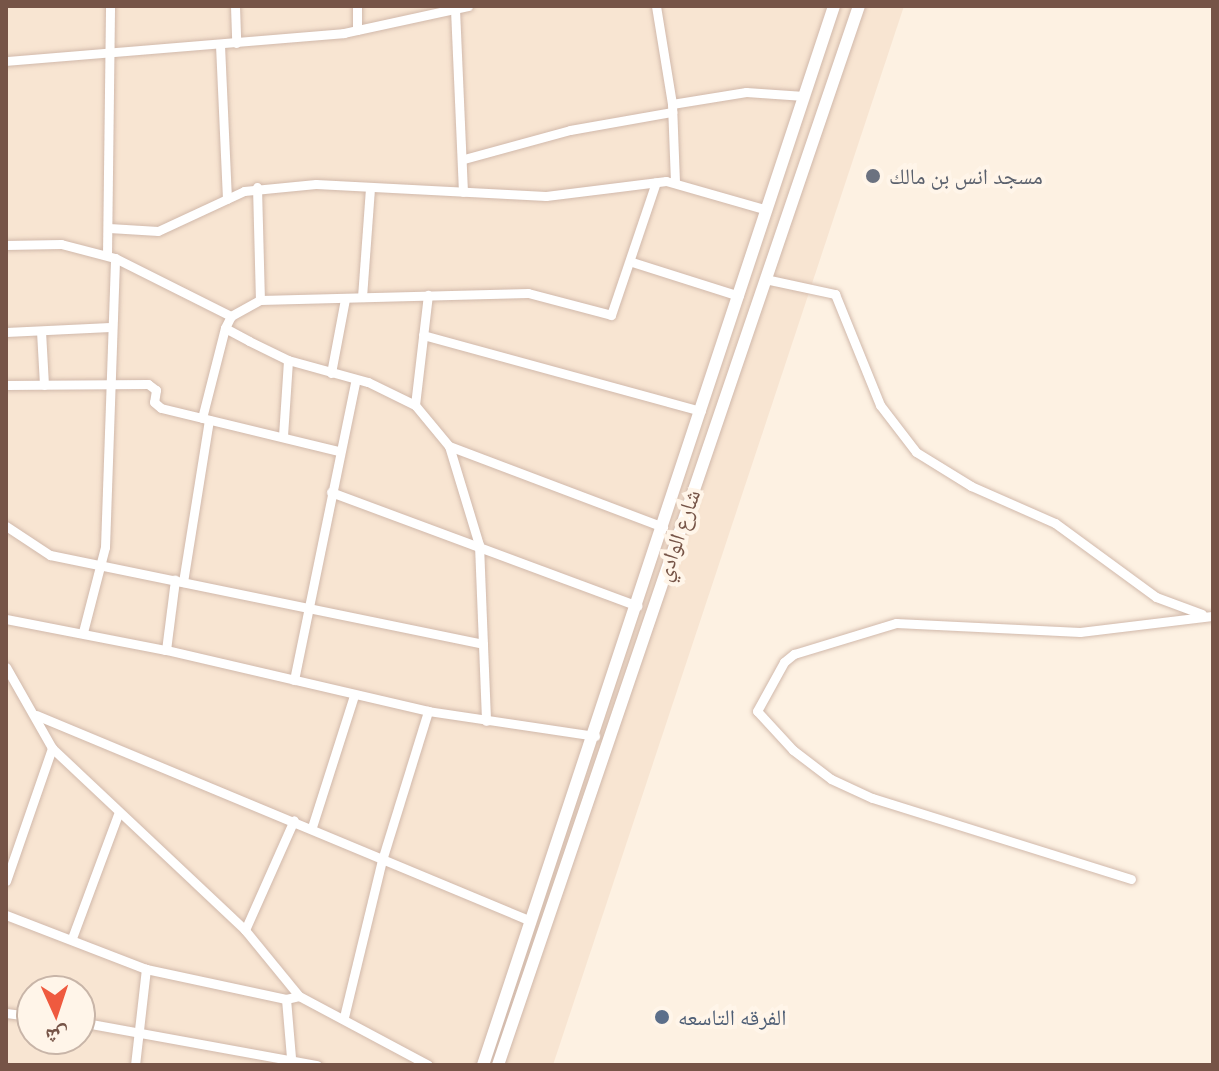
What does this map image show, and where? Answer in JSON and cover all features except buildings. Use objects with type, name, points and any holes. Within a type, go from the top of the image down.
[{"type":"main road","name":"شارع الوادي","points":[[483,1065],[595,736],[834,6]]},
{"type":"main road","name":"شارع الوادي","points":[[498,1065],[859,6]]},
{"type":"main road","points":[[589,752],[603,756]]},
{"type":"street","points":[[83,632],[102,565],[110,385],[110,6]]},
{"type":"street","points":[[235,6],[236,43]]},
{"type":"street","points":[[357,6],[357,30]]},
{"type":"street","points":[[6,61],[220,45],[357,30],[468,6]]},
{"type":"street","points":[[656,6],[672,108],[675,182]]},
{"type":"street","points":[[455,9],[464,159],[463,192]]},
{"type":"street","points":[[220,45],[227,199]]},
{"type":"street","points":[[464,159],[557,133],[746,92],[804,96]]},
{"type":"street","points":[[166,650],[206,419],[225,328],[231,316],[260,300],[540,294],[611,315],[632,262],[656,182]]},
{"type":"street","points":[[109,228],[169,228],[257,187],[370,187],[546,196],[675,182],[767,210]]},
{"type":"street","points":[[257,187],[260,300]]},
{"type":"street","points":[[362,297],[370,187]]},
{"type":"street","points":[[6,245],[61,244],[111,256],[231,316]]},
{"type":"street","points":[[632,262],[739,296]]},
{"type":"street","points":[[765,279],[835,294],[870,384],[916,452],[971,486],[1055,523],[1156,597],[1187,611],[1212,616]]},
{"type":"street","points":[[415,405],[428,295]]},
{"type":"street","points":[[331,373],[345,299]]},
{"type":"street","points":[[6,332],[110,327]]},
{"type":"street","points":[[225,328],[288,360],[355,382],[368,382],[415,405],[449,446],[479,545],[486,721]]},
{"type":"street","points":[[41,331],[44,385]]},
{"type":"street","points":[[423,335],[701,411]]},
{"type":"street","points":[[283,436],[288,360]]},
{"type":"street","points":[[294,680],[312,612],[331,492],[355,382]]},
{"type":"street","points":[[6,385],[153,386],[154,402],[161,408],[339,451]]},
{"type":"street","points":[[449,446],[663,527]]},
{"type":"street","points":[[331,492],[479,545],[521,567],[638,606]]},
{"type":"street","points":[[6,526],[50,555],[312,612],[483,644]]},
{"type":"street","points":[[1131,879],[872,798],[831,779],[793,750],[757,711],[784,662],[794,654],[896,623],[1080,632],[1212,616]]},
{"type":"street","points":[[6,619],[166,650],[428,711],[595,736]]},
{"type":"street","points":[[6,667],[52,748],[118,814],[245,930],[299,996],[344,1017],[428,1065]]},
{"type":"street","points":[[312,827],[354,695]]},
{"type":"street","points":[[344,1017],[382,860],[428,711]]},
{"type":"street","points":[[36,715],[312,827],[382,860],[531,921]]},
{"type":"street","points":[[6,881],[52,748]]},
{"type":"street","points":[[72,938],[118,814]]},
{"type":"street","points":[[245,930],[294,820]]},
{"type":"street","points":[[6,915],[146,969],[286,999],[299,996]]},
{"type":"street","points":[[135,1065],[136,1030],[146,969]]},
{"type":"street","points":[[286,999],[291,1057]]},
{"type":"street","points":[[96,1024],[291,1057],[317,1065]]},
{"type":"shaded area","points":[[6,6],[904,6],[553,1065],[6,1065]]},
{"type":"place","name":"مسجد انس بن مالك","points":[[873,176]]},
{"type":"place","name":"الفرقه التاسعه","points":[[662,1017]]}]
